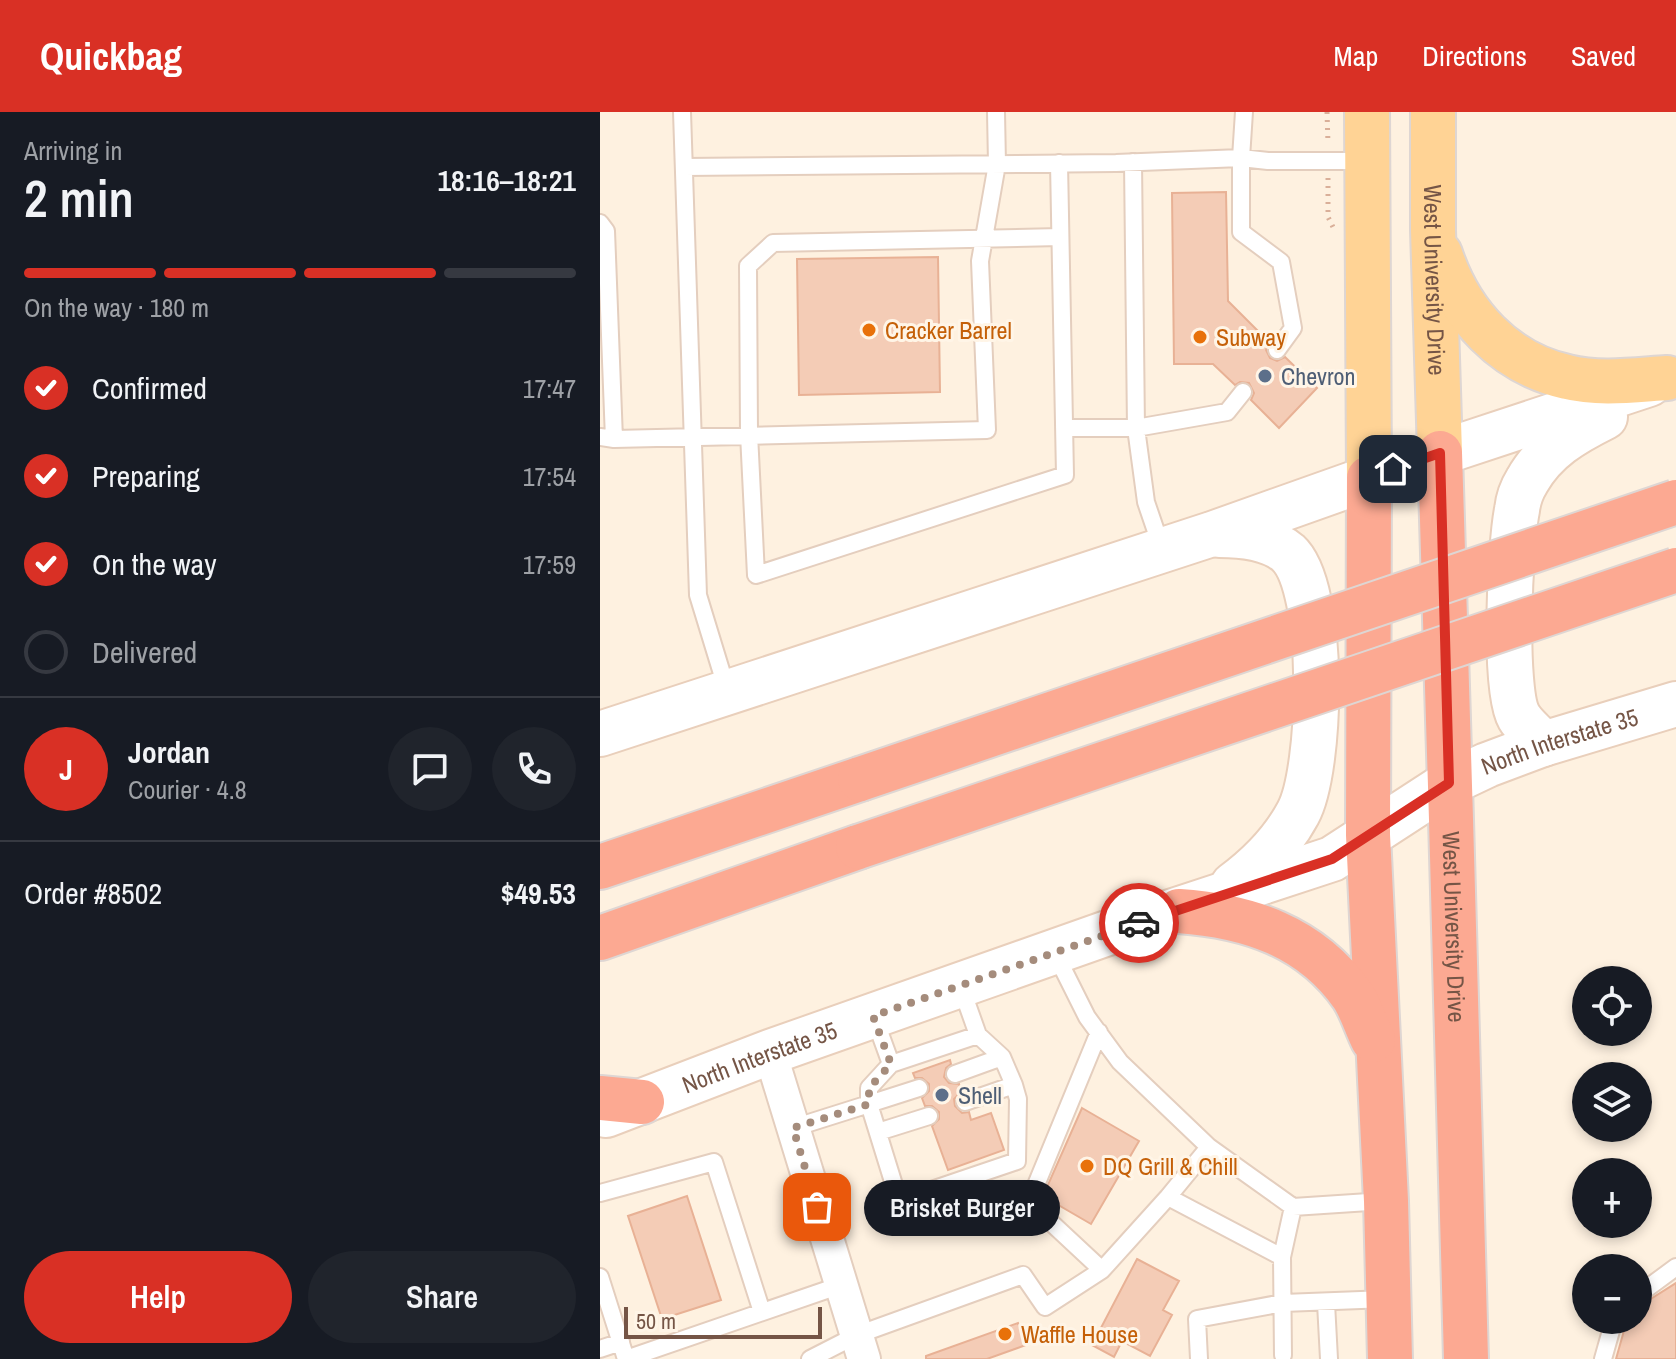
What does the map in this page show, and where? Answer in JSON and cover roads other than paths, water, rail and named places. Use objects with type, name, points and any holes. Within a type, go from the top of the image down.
[{"type":"highway","name":"West University Drive","points":[[1440,453],[1459,1027],[1466,1359]]},
{"type":"highway","points":[[1369,478],[1368,835],[1386,1201],[1390,1359]]},
{"type":"highway","points":[[600,867],[1676,502]]},
{"type":"highway","points":[[600,938],[858,847],[1676,570]]},
{"type":"highway","points":[[1190,907],[1259,924],[1297,943],[1329,968],[1353,997],[1378,1053]]},
{"type":"main road","points":[[1367,112],[1369,478]]},
{"type":"main road","name":"West University Drive","points":[[1433,112],[1433,230],[1440,453]]},
{"type":"main road","points":[[1433,230],[1458,299],[1477,324],[1502,348],[1530,364],[1568,378],[1613,381],[1673,379]]},
{"type":"main road","points":[[600,734],[1212,534],[1440,453],[1673,379]]},
{"type":"main road","points":[[1543,744],[1518,716],[1511,687],[1513,565],[1517,510],[1525,484],[1542,457],[1563,440],[1673,379]]},
{"type":"main road","points":[[1190,907],[1228,888],[1257,867],[1279,844],[1300,811],[1310,778],[1316,706],[1311,611],[1302,571],[1289,554],[1272,542],[1243,535],[1212,534]]},
{"type":"main road","name":"North Interstate 35","points":[[600,1117],[621,1100],[1332,859],[1449,783],[1543,744],[1676,704]]},
{"type":"street","points":[[770,1052],[860,1347]]},
{"type":"lane","points":[[682,112],[698,595],[727,692]]},
{"type":"lane","points":[[1244,112],[1241,232],[1281,262],[1293,328],[1277,350]]},
{"type":"lane","points":[[600,223],[606,231],[607,438],[987,430],[980,261],[997,164],[993,114]]},
{"type":"lane","points":[[684,167],[1241,158],[1367,161]]},
{"type":"lane","points":[[1133,162],[1136,428],[1146,502],[1162,550]]},
{"type":"lane","points":[[1059,163],[1065,475],[756,575],[749,434],[748,266],[773,243],[1060,237]]},
{"type":"lane","points":[[1064,428],[1136,428],[1227,412],[1243,392]]},
{"type":"lane","points":[[1054,952],[1087,1017],[1120,1062],[1209,1147],[1293,1207],[1386,1201]]},
{"type":"lane","points":[[961,985],[978,1035],[1002,1057],[1014,1085],[1018,1099],[1017,1161],[899,1201],[869,1104],[869,1088],[891,1064],[978,1035]]},
{"type":"lane","points":[[873,1016],[891,1064]]},
{"type":"lane","points":[[1099,1032],[1029,1202],[1102,1270]]},
{"type":"lane","points":[[955,1074],[1002,1057]]},
{"type":"lane","points":[[965,1102],[1014,1085]]},
{"type":"lane","points":[[793,1128],[919,1088]]},
{"type":"lane","points":[[878,1132],[929,1116]]},
{"type":"lane","points":[[814,1358],[860,1347],[1023,1275],[1045,1307],[1102,1270],[1209,1147]]},
{"type":"lane","points":[[600,1193],[714,1162],[762,1312]]},
{"type":"lane","points":[[1168,1197],[1282,1257]]},
{"type":"lane","points":[[1283,1355],[1282,1257],[1293,1207]]},
{"type":"lane","points":[[1652,1285],[1676,1267]]},
{"type":"lane","points":[[600,1277],[626,1359],[841,1285]]},
{"type":"lane","points":[[1199,1359],[1197,1319],[1283,1303],[1388,1299]]},
{"type":"lane","points":[[1326,1303],[1329,1359]]},
{"type":"lane","points":[[1603,1359],[1610,1334]]},
{"type":"lane","points":[[600,1349],[621,1342]]},
{"type":"place","name":"Cracker Barrel","points":[[869,330]]},
{"type":"place","name":"Subway","points":[[1200,337]]},
{"type":"place","name":"Chevron","points":[[1265,376]]},
{"type":"place","name":"Shell","points":[[942,1095]]},
{"type":"place","name":"DQ Grill & Chill","points":[[1087,1166]]},
{"type":"place","name":"Brisket Burger","points":[[817,1207]]},
{"type":"place","name":"Waffle House","points":[[1005,1334]]}]
